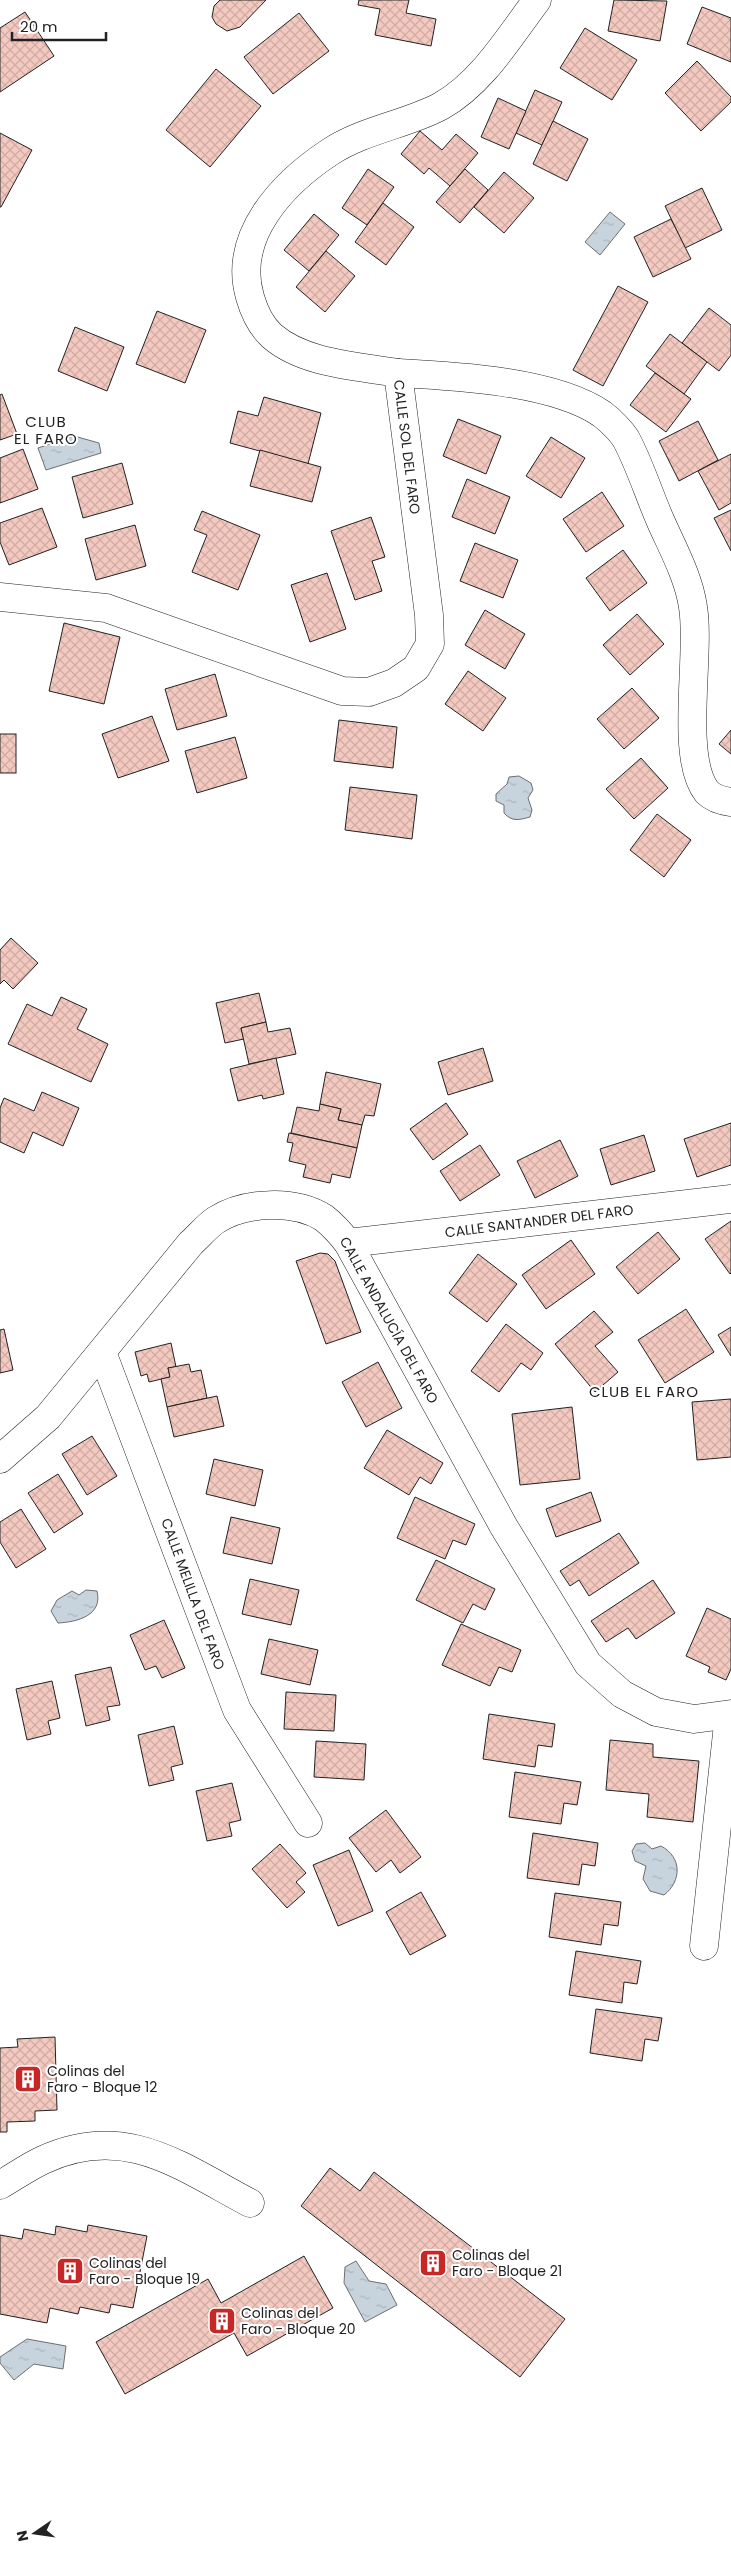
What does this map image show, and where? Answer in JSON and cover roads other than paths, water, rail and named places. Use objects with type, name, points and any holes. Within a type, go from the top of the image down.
[{"type":"street","name":"CALLE SOL DEL FARO","points":[[0,597],[106,608],[342,691],[369,692],[394,683],[416,668],[430,644],[429,615],[398,373],[321,359],[293,349],[272,336],[254,311],[246,284],[250,248],[262,219],[281,192],[304,172],[331,151],[361,136],[442,106],[472,81],[499,51],[537,0]]},
{"type":"street","points":[[398,373],[458,376],[548,392],[576,399],[604,415],[625,437],[685,577],[693,606],[696,634],[693,754],[698,776],[708,793],[722,801],[731,802]]},
{"type":"street","name":"CALLE SANTANDER DEL FARO","points":[[348,1243],[731,1199]]},
{"type":"street","name":"CALLE ANDALUCÍA DEL FARO","points":[[0,1458],[48,1417],[191,1243],[216,1220],[243,1208],[276,1205],[300,1208],[323,1218],[348,1243],[504,1528],[588,1664],[622,1694],[656,1712],[694,1719],[730,1715]]},
{"type":"street","name":"CALLE MELILLA DEL FARO","points":[[102,1352],[237,1710],[308,1823]]},
{"type":"street","points":[[704,1946],[730,1715]]},
{"type":"street","points":[[0,2185],[44,2160],[82,2148],[109,2144],[153,2152],[250,2203]]},
{"type":"water","points":[[610,212],[625,224],[600,255],[585,242]]},
{"type":"water","points":[[74,436],[99,443],[101,453],[46,470],[38,448]]},
{"type":"water","points":[[519,776],[531,783],[533,790],[528,798],[532,810],[530,817],[516,819],[510,818],[504,813],[504,805],[496,801],[496,794],[507,784],[509,777]]},
{"type":"water","points":[[86,1590],[97,1591],[98,1599],[93,1611],[81,1619],[58,1623],[51,1611],[57,1600],[72,1591],[79,1595]]},
{"type":"water","points":[[645,1843],[652,1849],[661,1846],[673,1856],[676,1863],[677,1869],[674,1883],[664,1895],[650,1891],[643,1879],[646,1866],[635,1861],[632,1851],[636,1844]]},
{"type":"water","points":[[356,2261],[369,2281],[386,2284],[397,2305],[365,2322],[344,2283],[345,2267]]},
{"type":"water","points":[[27,2339],[66,2346],[63,2369],[34,2364],[14,2380],[0,2363],[0,2357]]},
{"type":"place","name":"Colinas del Faro - Bloque 12","points":[[28,2079]]},
{"type":"place","name":"Colinas del Faro - Bloque 21","points":[[433,2263]]},
{"type":"place","name":"Colinas del Faro - Bloque 19","points":[[70,2271]]},
{"type":"place","name":"Colinas del Faro - Bloque 20","points":[[222,2321]]},
{"type":"district","name":"CLUB EL FARO","points":[[46,430]]},
{"type":"district","name":"CLUB EL FARO","points":[[644,1392]]}]
